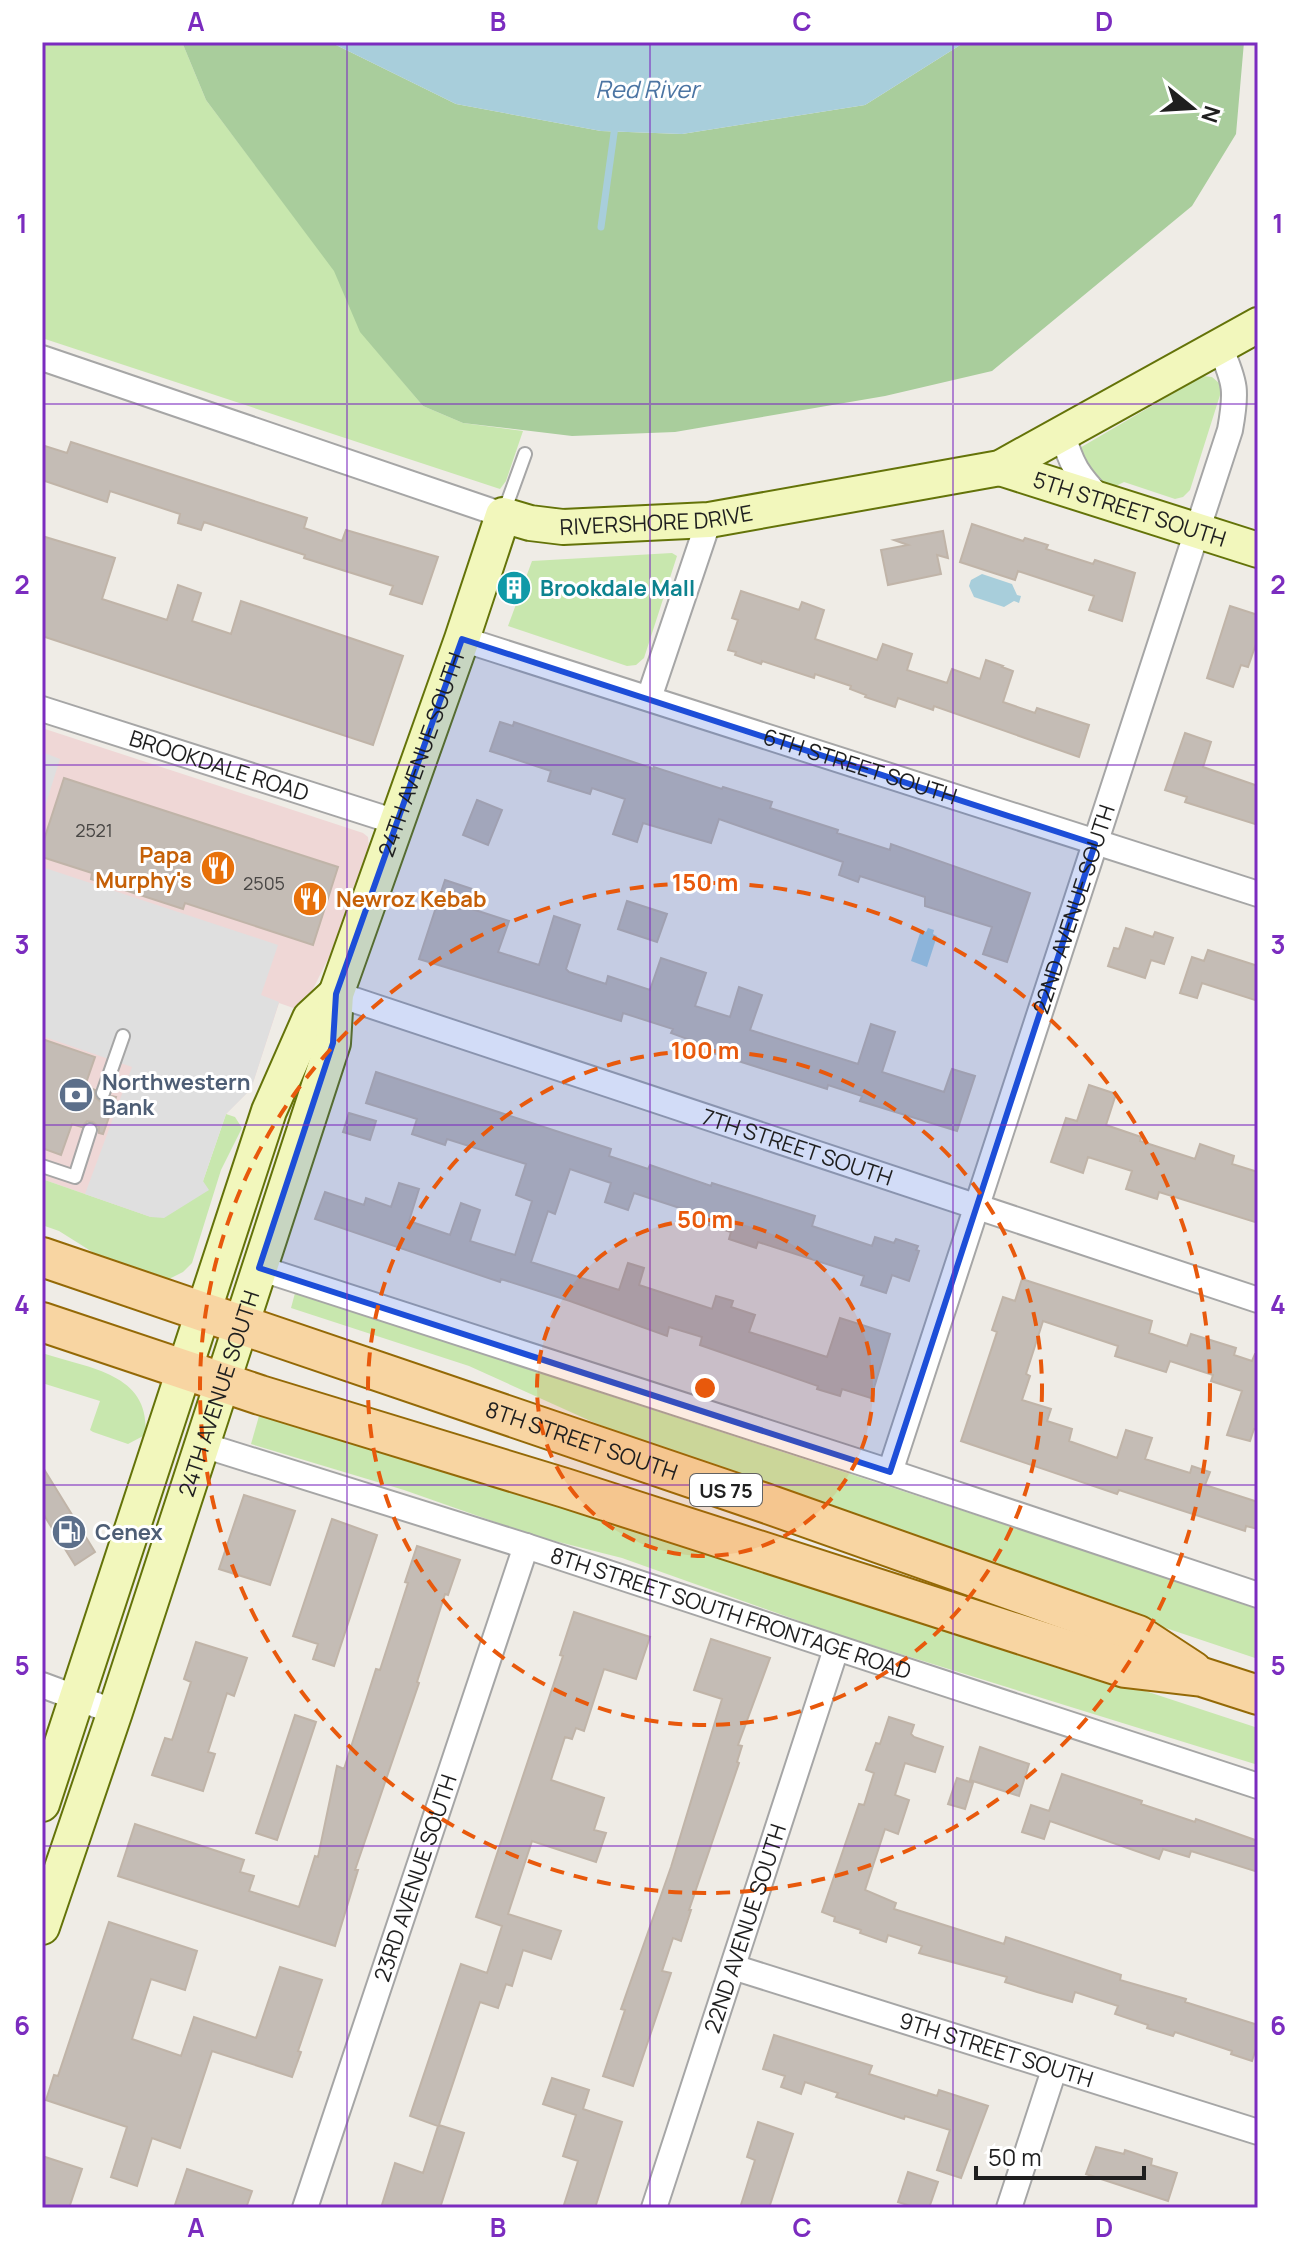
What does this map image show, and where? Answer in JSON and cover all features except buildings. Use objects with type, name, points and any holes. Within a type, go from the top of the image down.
[{"type":"main road","name":"8TH STREET SOUTH","points":[[42,1257],[762,1502],[1138,1635],[1202,1677]]},
{"type":"main road","name":"8TH STREET SOUTH","points":[[42,1322],[1125,1668],[1202,1677],[1258,1695]]},
{"type":"street","name":"RIVERSHORE DRIVE","points":[[42,358],[503,515],[530,523],[563,527],[709,520],[1000,468],[1258,325]]},
{"type":"street","name":"22ND AVENUE SOUTH","points":[[890,1472],[1230,430],[1236,397],[1231,373],[1220,347]]},
{"type":"street","points":[[1063,433],[1080,479],[1102,500]]},
{"type":"street","name":"5TH STREET SOUTH","points":[[1000,468],[1258,550]]},
{"type":"street","name":"24TH AVENUE SOUTH","points":[[42,1927],[50,1877],[115,1712],[333,1043],[336,994],[503,515]]},
{"type":"street","points":[[649,698],[709,520]]},
{"type":"street","name":"6TH STREET SOUTH","points":[[462,639],[1258,894]]},
{"type":"street","name":"BROOKDALE ROAD","points":[[42,709],[396,822]]},
{"type":"street","name":"24TH AVENUE SOUTH","points":[[42,1804],[269,1111],[310,1018],[336,994]]},
{"type":"street","name":"7TH STREET SOUTH","points":[[336,994],[1258,1300]]},
{"type":"street","points":[[259,1268],[890,1472],[1258,1595]]},
{"type":"street","name":"8TH STREET SOUTH FRONTAGE ROAD","points":[[203,1445],[526,1546],[1258,1786]]},
{"type":"street","name":"23RD AVENUE SOUTH","points":[[305,2208],[526,1546]]},
{"type":"street","name":"22ND AVENUE SOUTH","points":[[654,2208],[836,1649]]},
{"type":"street","points":[[42,1685],[115,1712]]},
{"type":"street","name":"9TH STREET SOUTH","points":[[733,1967],[1258,2132]]},
{"type":"street","points":[[1009,2208],[1054,2070]]},
{"type":"lane","points":[[503,515],[525,454]]},
{"type":"lane","points":[[103,1093],[123,1036]]},
{"type":"lane","points":[[42,1166],[75,1177],[90,1130]]},
{"type":"highlighted area","points":[[462,639],[1095,844],[890,1472],[259,1268],[333,1043],[336,994]]},
{"type":"shaded area","points":[[42,728],[368,837],[369,847],[333,949],[302,1011],[279,1003],[251,1089],[226,1114],[151,1217],[42,1179]]},
{"type":"shaded area","points":[[42,752],[60,759],[42,816]]},
{"type":"shaded area","points":[[42,867],[278,945],[261,995],[279,1002],[251,1089],[226,1114],[203,1181],[209,1190],[164,1218],[151,1217],[85,1194],[132,1067],[42,1036]]},
{"type":"green space","points":[[42,42],[182,42],[206,100],[335,271],[361,332],[423,406],[463,423],[523,431],[506,481],[500,489],[42,338]]},
{"type":"green space","points":[[182,42],[330,42],[456,104],[601,131],[682,134],[865,105],[965,42],[1244,42],[1236,134],[1192,206],[992,371],[885,396],[675,432],[572,436],[463,423],[423,406],[360,332],[334,271],[206,100]]},
{"type":"green space","points":[[1203,376],[1212,377],[1219,383],[1221,392],[1190,490],[1183,497],[1175,499],[1124,482],[1110,489],[1095,484],[1078,449]]},
{"type":"green space","points":[[672,553],[677,556],[644,658],[636,665],[627,666],[508,626],[532,561]]},
{"type":"green space","points":[[226,1114],[235,1117],[242,1128],[221,1170],[192,1263],[183,1272],[167,1280],[102,1258],[59,1231],[42,1225],[42,1179],[151,1217],[203,1181]]},
{"type":"green space","points":[[295,1293],[1258,1607],[1258,1659],[690,1460],[595,1423],[469,1366],[291,1308]]},
{"type":"green space","points":[[42,1353],[96,1369],[127,1386],[138,1398],[144,1414],[145,1435],[128,1444],[90,1430],[100,1401],[42,1383]]},
{"type":"green space","points":[[259,1416],[636,1527],[1258,1728],[1258,1765],[836,1634],[622,1558],[535,1536],[404,1490],[251,1444]]},
{"type":"water","name":"Red River","points":[[330,42],[965,42],[865,105],[682,134],[601,131],[456,104]]},
{"type":"water","points":[[982,574],[1012,584],[1017,595],[1021,596],[1019,603],[1014,601],[1004,607],[974,597],[969,586],[971,580]]},
{"type":"water","points":[[928,928],[934,930],[933,934],[937,936],[927,967],[911,961],[921,930],[926,932]]},
{"type":"waterway","points":[[601,227],[615,126]]},
{"type":"place","name":"Brookdale Mall","points":[[514,588]]},
{"type":"place","name":"Papa Murphy's","points":[[218,868]]},
{"type":"place","name":"Newroz Kebab","points":[[310,899]]},
{"type":"place","name":"Northwestern Bank","points":[[76,1095]]},
{"type":"place","name":"Cenex","points":[[69,1532]]}]
